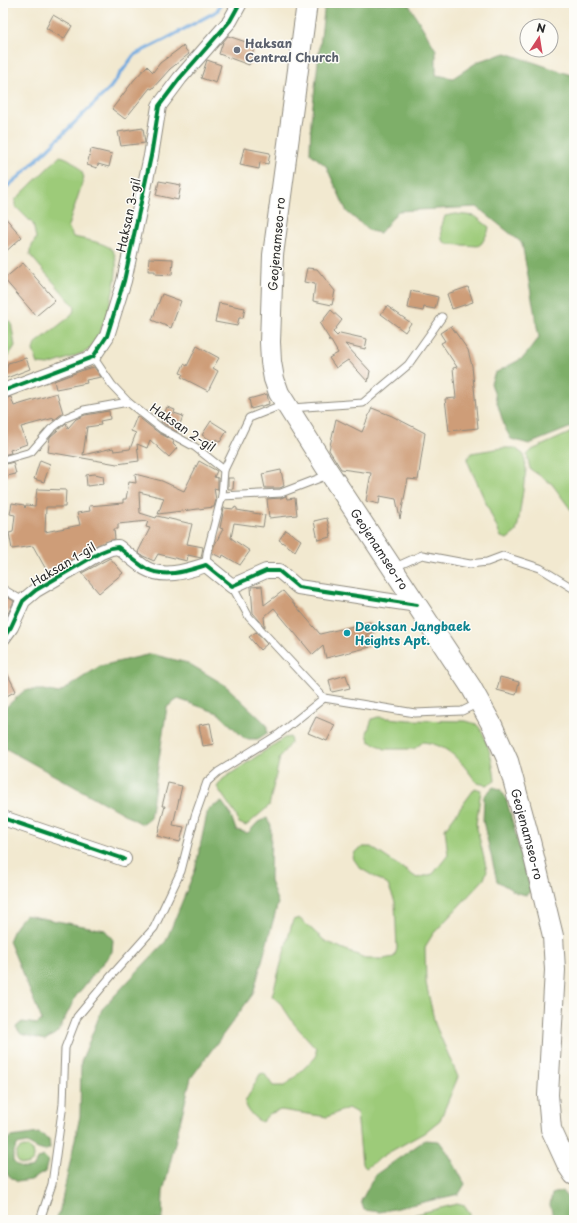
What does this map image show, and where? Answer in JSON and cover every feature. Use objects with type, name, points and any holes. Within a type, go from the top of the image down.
[{"type":"main road","name":"Geojenamseo-ro","points":[[307,3],[273,255],[270,342],[274,379],[279,393],[330,474],[418,605],[479,702],[492,725],[508,760],[531,845],[553,936],[555,970],[548,1095],[551,1129],[568,1166],[574,1175]]},
{"type":"street","name":"Haksan 3-gil","points":[[93,357],[107,336],[124,281],[151,156],[159,106],[180,78],[230,21],[240,3]]},
{"type":"street","points":[[3,391],[93,357]]},
{"type":"street","name":"Haksan 1-gil","points":[[3,638],[11,627],[23,601],[36,590],[101,552],[111,548],[118,547],[146,568],[155,572],[178,573],[206,565]]},
{"type":"street","points":[[206,565],[232,586],[266,571],[280,571],[298,587],[418,605]]},
{"type":"street","points":[[3,818],[124,859]]},
{"type":"lane","name":"Haksan 2-gil","points":[[93,357],[112,385],[128,402],[162,429],[196,447],[224,470],[250,418],[287,405],[363,404],[408,365],[442,316]]},
{"type":"lane","points":[[3,460],[31,452],[51,429],[65,418],[84,410],[128,402]]},
{"type":"lane","points":[[206,565],[207,553],[222,496],[224,470]]},
{"type":"lane","points":[[222,496],[281,493],[330,474]]},
{"type":"lane","points":[[393,568],[422,555],[470,564],[487,562],[503,556],[540,568],[574,589]]},
{"type":"lane","points":[[232,586],[249,617],[324,698],[415,713],[462,711],[479,702]]},
{"type":"lane","points":[[3,589],[23,601]]},
{"type":"lane","points":[[40,1220],[52,1184],[63,1104],[65,1048],[77,1017],[154,928],[181,871],[195,816],[207,782],[218,772],[279,734],[324,698]]},
{"type":"green space","points":[[325,3],[408,3],[436,50],[436,75],[453,78],[479,61],[506,53],[574,76],[574,426],[529,444],[511,439],[505,428],[491,383],[495,373],[523,358],[539,338],[522,243],[477,207],[398,211],[380,233],[370,231],[347,212],[326,166],[310,153],[311,121]]},
{"type":"green space","points":[[60,156],[75,164],[83,174],[84,178],[68,226],[73,237],[95,242],[110,248],[116,259],[116,271],[111,301],[106,316],[101,330],[90,349],[47,365],[38,364],[33,350],[35,344],[72,315],[75,307],[30,255],[30,250],[36,238],[33,224],[15,206],[15,200]]},
{"type":"green space","points":[[456,214],[475,216],[489,227],[482,243],[478,246],[447,244],[442,240],[441,228],[445,216]]},
{"type":"green space","points":[[3,319],[11,322],[15,346],[3,369]]},
{"type":"green space","points":[[574,431],[574,514],[552,484],[530,469],[527,455],[532,450]]},
{"type":"green space","points":[[502,448],[515,448],[524,455],[526,470],[516,532],[507,539],[501,537],[467,460],[471,453]]},
{"type":"green space","points":[[151,654],[188,663],[225,685],[267,725],[267,733],[258,739],[245,739],[218,713],[178,699],[167,707],[150,818],[142,824],[3,747],[3,717],[6,707],[25,690],[43,690],[59,693],[100,666]]},
{"type":"green space","points":[[378,717],[408,720],[466,721],[476,724],[480,728],[487,742],[495,781],[487,785],[477,783],[454,756],[441,747],[432,744],[423,742],[414,749],[385,749],[369,741],[367,733],[372,719]]},
{"type":"green space","points":[[290,737],[291,742],[280,757],[269,806],[246,826],[239,823],[236,815],[217,787],[223,779],[284,738]]},
{"type":"green space","points":[[493,787],[500,789],[506,798],[531,891],[526,895],[517,893],[497,881],[483,821],[484,796]]},
{"type":"green space","points":[[475,788],[481,790],[476,824],[487,871],[484,879],[433,934],[425,947],[426,983],[435,1024],[458,1077],[440,1120],[424,1133],[386,1154],[366,1168],[362,1164],[357,1113],[348,1108],[327,1117],[281,1110],[269,1114],[262,1122],[259,1121],[251,1114],[245,1102],[260,1074],[264,1073],[273,1086],[285,1086],[316,1057],[316,1048],[295,1025],[281,1004],[272,996],[293,920],[299,918],[325,941],[367,959],[394,957],[397,949],[395,902],[388,885],[360,868],[353,858],[355,852],[363,847],[371,847],[417,878],[433,874],[448,855],[445,829]]},
{"type":"green space","points":[[222,802],[230,813],[236,830],[248,833],[258,822],[267,818],[271,826],[270,881],[278,903],[253,994],[191,1078],[163,1192],[162,1220],[55,1220],[59,1214],[80,1116],[81,1062],[102,1009],[166,941],[195,870],[208,809]]},
{"type":"green space","points":[[25,915],[105,930],[113,940],[112,952],[76,996],[58,1032],[45,1040],[21,1034],[16,1027],[22,1022],[37,1024],[42,1020],[9,941],[15,927]]},
{"type":"green space","points":[[39,1133],[49,1139],[50,1148],[45,1151],[27,1143],[17,1145],[13,1154],[13,1161],[22,1168],[30,1168],[33,1167],[39,1158],[44,1156],[48,1160],[45,1172],[31,1180],[17,1182],[3,1171],[3,1142],[11,1137]]},
{"type":"green space","points":[[425,1140],[439,1141],[448,1153],[465,1184],[459,1194],[380,1212],[364,1210],[361,1201],[375,1175]]},
{"type":"green space","points":[[25,1147],[31,1150],[34,1156],[31,1162],[25,1165],[19,1162],[16,1156],[19,1150]]},
{"type":"green space","points":[[562,1191],[574,1206],[574,1220],[554,1220],[550,1205],[552,1194]]},
{"type":"green space","points":[[457,1204],[465,1206],[470,1213],[470,1220],[392,1220]]},
{"type":"building","points":[[53,15],[72,26],[64,39],[46,28]]},
{"type":"building","name":"Haksan Central Church","points":[[228,36],[255,45],[249,65],[219,54],[223,42]]},
{"type":"building","points":[[183,46],[189,54],[170,69],[152,89],[150,88],[125,119],[112,109],[134,80],[147,66],[153,72],[160,63]]},
{"type":"building","points":[[207,60],[221,65],[216,83],[201,78]]},
{"type":"building","points":[[143,128],[145,143],[121,146],[118,132]]},
{"type":"building","points":[[244,148],[270,153],[268,164],[260,162],[259,169],[240,165]]},
{"type":"building","points":[[91,149],[112,154],[109,167],[98,164],[97,168],[87,165]]},
{"type":"building","points":[[159,181],[181,185],[178,200],[156,195]]},
{"type":"building","points":[[3,215],[22,237],[3,254]]},
{"type":"building","points":[[149,258],[173,259],[172,275],[155,274],[155,271],[148,271]]},
{"type":"building","points":[[23,263],[55,300],[36,316],[4,279]]},
{"type":"building","points":[[307,268],[317,269],[335,291],[332,305],[313,301],[315,284],[304,282]]},
{"type":"building","points":[[468,287],[473,302],[452,309],[447,294]]},
{"type":"building","points":[[411,291],[438,297],[435,309],[424,307],[423,311],[408,308]]},
{"type":"building","points":[[162,294],[181,301],[171,328],[152,320]]},
{"type":"building","points":[[219,303],[245,308],[243,318],[239,318],[237,326],[215,322]]},
{"type":"building","points":[[387,306],[411,323],[405,332],[381,314]]},
{"type":"building","points":[[331,310],[342,320],[333,332],[337,336],[340,333],[367,339],[365,349],[345,344],[370,371],[368,382],[348,360],[336,368],[329,358],[338,353],[331,341],[328,341],[330,340],[320,324]]},
{"type":"building","points":[[451,326],[468,350],[472,366],[478,428],[449,431],[445,399],[456,398],[453,368],[457,367],[441,343],[445,341],[440,333]]},
{"type":"building","points":[[197,346],[219,358],[213,368],[218,371],[208,391],[181,377],[183,374],[180,373],[184,364],[187,366]]},
{"type":"building","points":[[26,358],[30,369],[4,379],[8,363]]},
{"type":"building","points":[[94,367],[101,377],[86,380],[87,383],[56,389],[54,381]]},
{"type":"building","points":[[57,393],[63,413],[53,421],[54,418],[21,427],[27,444],[10,450],[11,453],[3,455],[3,399],[11,397],[14,406]]},
{"type":"building","points":[[267,394],[269,404],[251,409],[249,399]]},
{"type":"building","points":[[167,407],[175,410],[174,413],[183,416],[177,432],[161,422]]},
{"type":"building","points":[[372,408],[392,416],[425,433],[418,480],[408,479],[400,519],[396,499],[380,496],[379,504],[366,501],[371,473],[341,469],[329,450],[336,419],[362,432]]},
{"type":"building","points":[[109,411],[110,419],[100,421],[101,425],[87,427],[83,455],[113,448],[114,451],[130,449],[136,433],[131,431],[137,416],[159,433],[174,441],[173,444],[177,448],[169,457],[150,440],[147,448],[137,444],[139,461],[117,464],[48,452],[50,437],[66,423],[68,428],[76,419],[85,415]]},
{"type":"building","points":[[211,421],[227,431],[220,442],[216,439],[214,442],[202,435]]},
{"type":"building","points":[[40,460],[50,464],[44,482],[34,479]]},
{"type":"building","points":[[199,461],[217,471],[214,477],[218,478],[218,489],[214,488],[216,500],[214,507],[158,514],[164,498],[139,492],[140,513],[156,518],[157,516],[192,524],[187,544],[203,547],[201,558],[188,555],[187,561],[158,554],[154,561],[141,555],[138,552],[150,528],[146,527],[148,521],[118,524],[118,529],[114,529],[115,539],[97,545],[48,573],[33,546],[12,549],[9,533],[13,532],[15,515],[10,514],[12,503],[24,505],[25,508],[26,505],[35,506],[37,489],[66,490],[65,507],[46,507],[45,532],[80,525],[77,513],[90,511],[89,506],[123,503],[123,499],[126,499],[129,482],[136,483],[135,474],[162,481],[184,491]]},
{"type":"building","points":[[13,462],[16,474],[3,477],[3,465]]},
{"type":"building","points":[[281,470],[284,486],[280,488],[265,488],[262,474]]},
{"type":"building","points":[[95,474],[103,476],[104,484],[87,486],[86,475]]},
{"type":"building","points":[[228,478],[234,478],[233,489],[228,489]]},
{"type":"building","points":[[286,496],[287,499],[295,498],[297,515],[269,518],[267,499]]},
{"type":"building","points":[[235,507],[237,510],[265,515],[263,527],[234,523],[231,538],[250,551],[240,565],[223,555],[222,558],[212,553],[223,529],[220,528],[224,508],[234,509]]},
{"type":"building","points":[[327,518],[331,537],[318,540],[314,521]]},
{"type":"building","points":[[286,530],[301,540],[295,551],[279,540]]},
{"type":"building","points":[[110,558],[123,573],[99,593],[82,573]]},
{"type":"building","name":"Deoksan Jangbaek Heights Apt.","points":[[262,586],[264,605],[283,591],[320,634],[370,622],[373,633],[367,634],[370,647],[326,658],[323,646],[313,655],[274,608],[264,617],[265,627],[253,613],[251,587]]},
{"type":"building","points":[[3,595],[14,601],[3,624]]},
{"type":"building","points":[[256,632],[267,644],[260,650],[249,637]]},
{"type":"building","points":[[3,665],[16,691],[3,698]]},
{"type":"building","points":[[346,675],[350,688],[332,692],[329,680]]},
{"type":"building","points":[[500,677],[519,682],[516,695],[497,690]]},
{"type":"building","points":[[316,717],[335,725],[327,741],[308,733]]},
{"type":"building","points":[[210,723],[214,744],[203,746],[199,725]]},
{"type":"building","points":[[168,783],[182,786],[173,825],[184,827],[180,842],[157,836],[165,806],[162,806]]},
{"type":"waterway","points":[[3,190],[20,176],[110,88],[134,55],[217,11],[221,3]]},
{"type":"cycle path","points":[[3,391],[93,357],[107,336],[124,281],[151,156],[159,106],[180,78],[230,21],[240,3]]},
{"type":"cycle path","points":[[3,638],[11,627],[23,601],[36,590],[101,552],[118,547],[145,568],[160,573],[176,573],[206,565],[232,586],[266,571],[279,571],[298,587],[417,605]]},
{"type":"cycle path","points":[[3,818],[124,859]]},
{"type":"place","name":"Haksan Central Church","points":[[237,50]]},
{"type":"place","name":"Deoksan Jangbaek Heights Apt.","points":[[347,633]]}]
